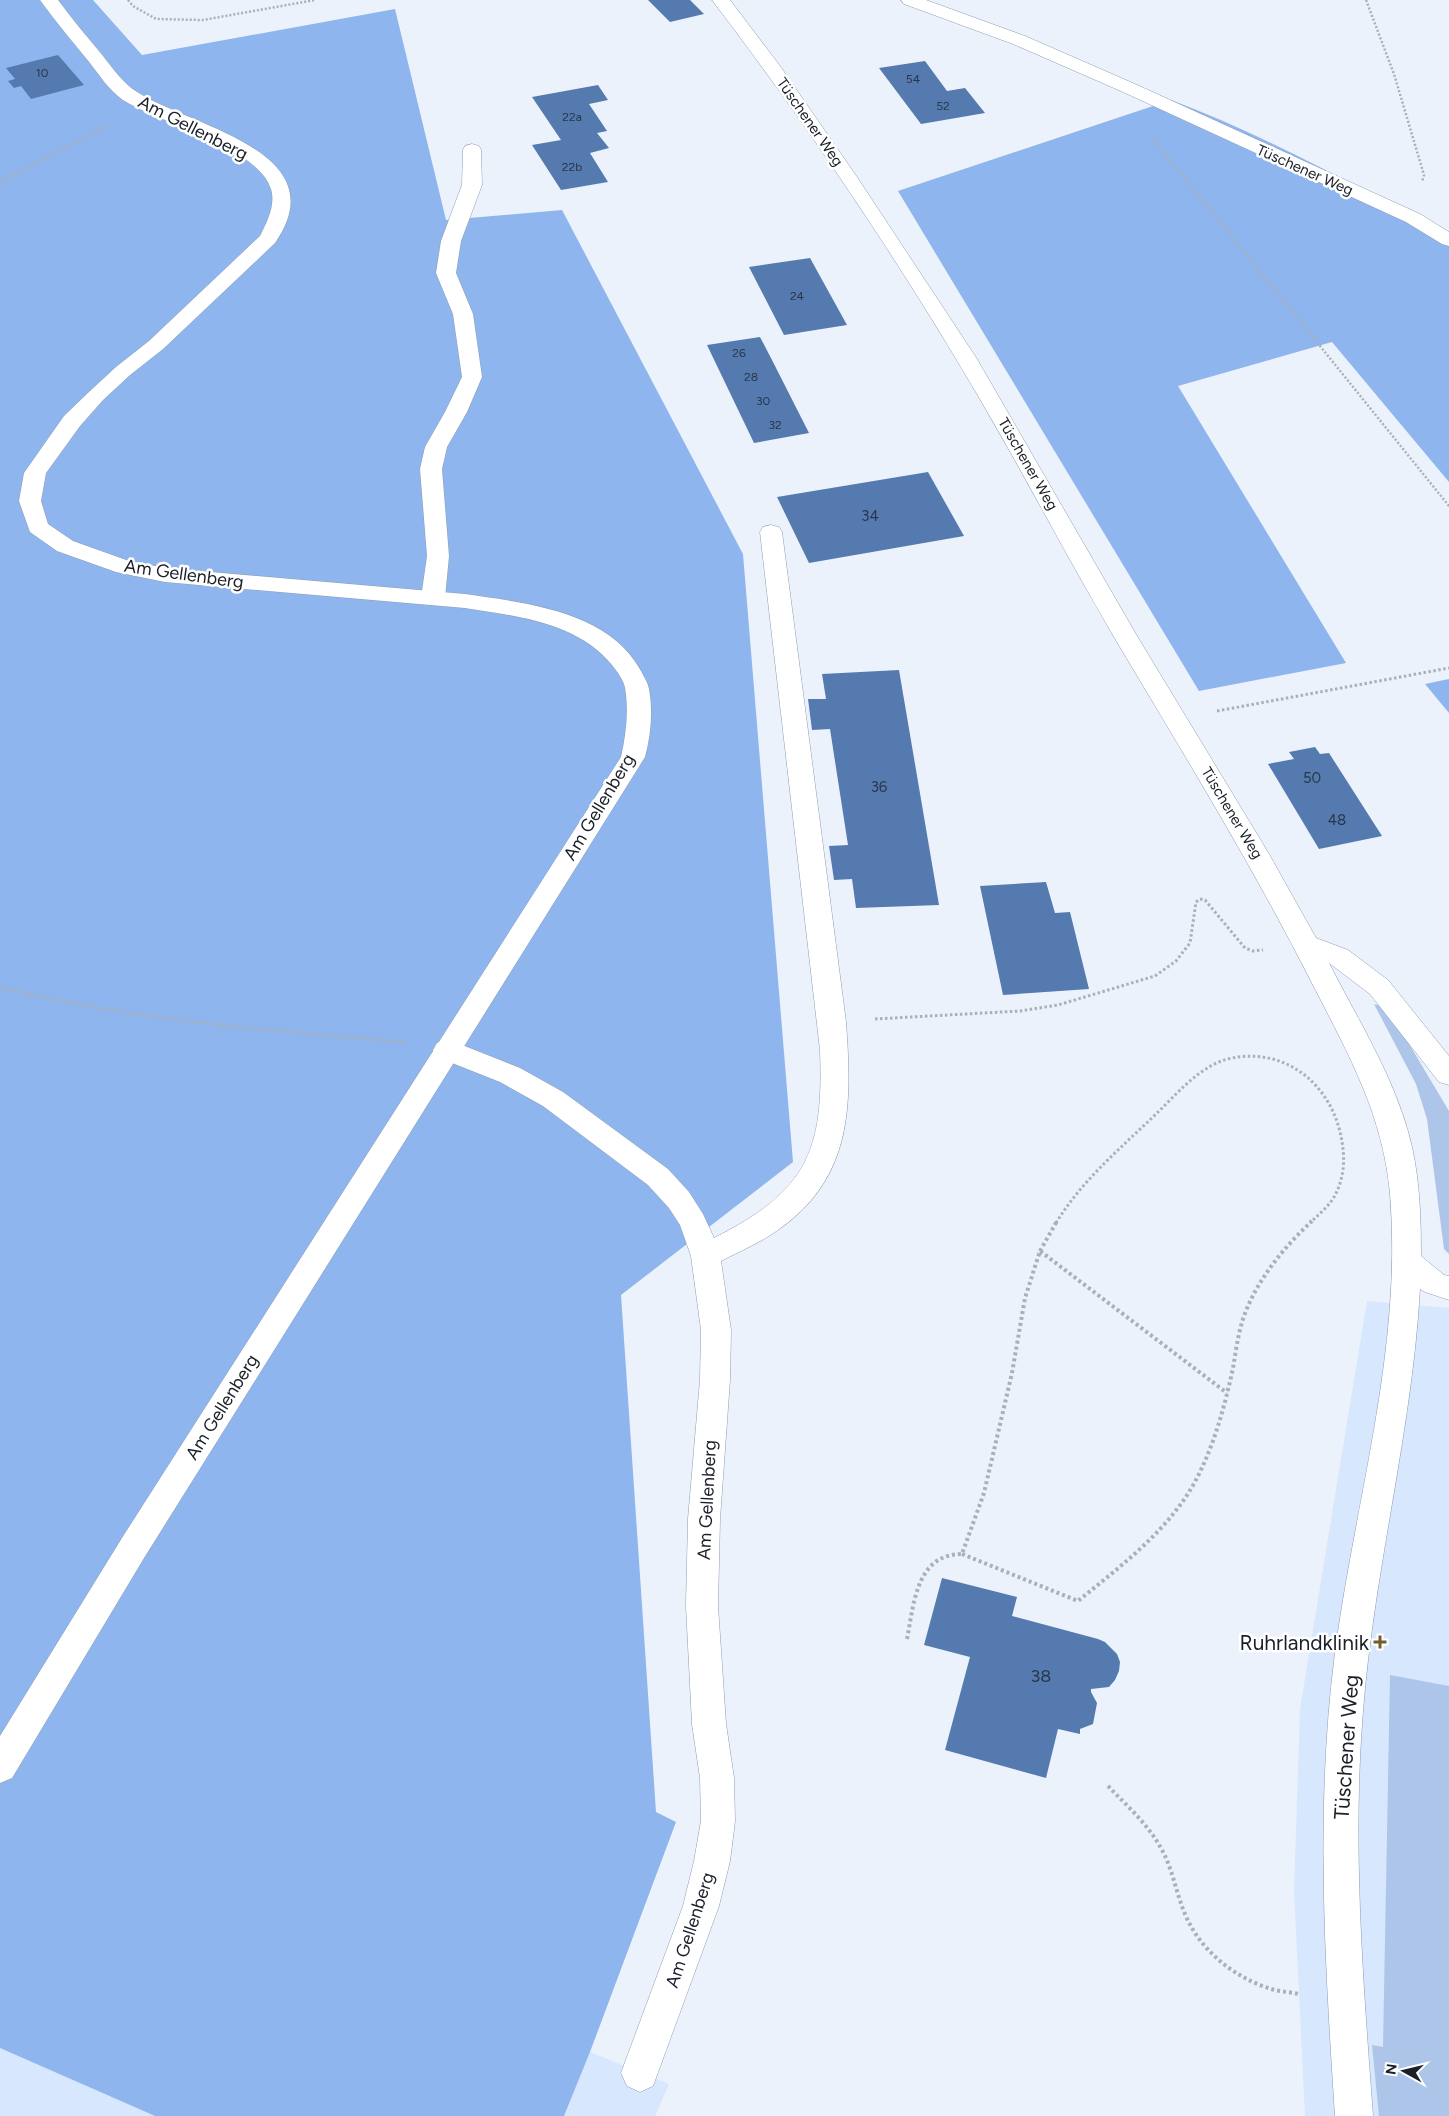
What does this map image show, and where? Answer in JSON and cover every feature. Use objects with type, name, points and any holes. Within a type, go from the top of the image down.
[{"type":"street","name":"Am Gellenberg","points":[[0,1767],[138,1540],[632,757],[639,732],[639,706],[636,686],[626,666],[612,649],[586,630],[551,618],[511,608],[433,598],[183,576],[124,568],[65,546],[38,526],[30,502],[35,473],[72,421],[123,371],[156,345],[268,239],[277,221],[281,203],[280,188],[272,173],[253,157],[184,120],[142,103],[114,82],[49,0]]},
{"type":"street","name":"Tüschener Weg","points":[[721,0],[745,29],[780,78],[870,209],[924,291],[1010,431],[1122,631],[1254,849],[1307,945],[1373,1076],[1396,1138],[1402,1170],[1404,1199],[1406,1317],[1400,1364],[1353,1648],[1346,1712],[1340,1840],[1341,1915],[1354,2116]]},
{"type":"street","name":"Tüschener Weg","points":[[910,0],[1019,40],[1129,88],[1413,218],[1449,240]]},
{"type":"street","points":[[433,598],[438,556],[431,469],[436,447],[456,412],[472,377],[463,314],[446,273],[451,242],[472,184],[472,150]]},
{"type":"street","points":[[706,1256],[774,1218],[791,1204],[818,1167],[833,1123],[836,1095],[832,1022],[771,532]]},
{"type":"street","points":[[1307,945],[1338,957],[1379,986],[1449,1075]]},
{"type":"street","name":"Am Gellenberg","points":[[447,1050],[510,1075],[552,1099],[658,1178],[680,1200],[693,1222],[706,1256],[716,1330],[715,1380],[704,1519],[702,1606],[709,1724],[717,1778],[718,1821],[712,1861],[701,1906],[640,2073]]},
{"type":"street","points":[[1406,1261],[1435,1284],[1449,1288]]},
{"type":"path","points":[[128,0],[133,6],[156,20],[203,20],[316,0]]},
{"type":"path","points":[[1366,0],[1394,74],[1424,175],[1413,218]]},
{"type":"path","points":[[1129,88],[1129,107],[1137,119],[1449,506]]},
{"type":"path","points":[[0,182],[113,123],[142,103]]},
{"type":"path","points":[[1209,712],[1449,668]]},
{"type":"path","points":[[832,1022],[1020,1011],[1058,1004],[1156,976],[1176,961],[1190,943],[1195,906],[1200,899],[1205,900],[1245,948],[1253,951],[1269,949]]},
{"type":"path","points":[[0,987],[27,995],[125,1014],[430,1044],[447,1050]]},
{"type":"path","points":[[907,1639],[916,1592],[922,1578],[934,1562],[944,1555],[962,1554],[984,1561],[1049,1591],[1078,1602],[1128,1558],[1164,1522],[1188,1493],[1213,1443],[1248,1306],[1280,1255],[1330,1204],[1337,1192],[1342,1173],[1343,1150],[1337,1120],[1325,1094],[1314,1081],[1285,1064],[1261,1058],[1229,1059],[1214,1064],[1176,1095],[1094,1174],[1064,1210],[1040,1252],[1025,1298],[1012,1373],[984,1493],[962,1554]]},
{"type":"path","points":[[1040,1252],[1227,1393]]},
{"type":"path","points":[[1108,1786],[1145,1826],[1162,1850],[1188,1922],[1202,1942],[1219,1960],[1250,1980],[1273,1989],[1302,1994]]},
{"type":"shaded area","points":[[0,0],[93,0],[142,55],[395,9],[446,220],[562,210],[743,554],[793,1162],[621,1295],[656,1812],[676,1822],[590,2052],[564,2116],[155,2116],[0,2048]]},
{"type":"shaded area","points":[[1171,100],[1277,146],[1449,235],[1449,482],[1332,342],[1178,386],[1346,663],[1199,691],[898,191]]},
{"type":"shaded area","points":[[1449,679],[1449,713],[1425,684]]},
{"type":"shaded area","points":[[1374,1004],[1382,1006],[1390,1012],[1449,1111],[1449,1254],[1444,1249],[1427,1119],[1416,1084]]},
{"type":"shaded area","name":"Ruhrlandklinik","points":[[1367,1301],[1449,1308],[1449,2116],[1305,2116],[1294,1892],[1300,1709]]},
{"type":"shaded area","points":[[1390,1675],[1449,1686],[1449,2116],[1379,2116],[1372,2045],[1383,2047]]},
{"type":"shaded area","points":[[0,2048],[155,2116],[0,2116]]},
{"type":"shaded area","points":[[590,2052],[669,2084],[655,2116],[564,2116]]},
{"type":"building","points":[[648,0],[690,0],[704,14],[670,22]]},
{"type":"building","points":[[58,55],[84,85],[31,99],[21,86],[14,88],[8,81],[15,79],[6,68]]},
{"type":"building","points":[[925,61],[947,91],[965,88],[985,113],[921,124],[879,68]]},
{"type":"building","points":[[598,85],[608,100],[589,104],[607,131],[597,133],[609,148],[590,153],[608,182],[561,190],[532,145],[561,140],[532,97]]},
{"type":"building","points":[[810,258],[847,325],[784,335],[749,267]]},
{"type":"building","points":[[760,337],[809,433],[754,443],[707,345]]},
{"type":"building","points":[[928,472],[964,536],[809,563],[777,497]]},
{"type":"building","points":[[899,670],[939,905],[856,908],[852,879],[834,880],[829,846],[848,845],[830,729],[812,730],[808,699],[826,699],[822,674]]},
{"type":"building","points":[[1315,747],[1320,754],[1329,753],[1382,836],[1319,849],[1268,764],[1294,759],[1289,752]]},
{"type":"building","points":[[1046,882],[1055,913],[1070,912],[1089,989],[1003,995],[980,886]]},
{"type":"building","points":[[942,1578],[1017,1597],[1012,1616],[1098,1639],[1105,1642],[1117,1654],[1120,1662],[1115,1680],[1109,1687],[1091,1689],[1097,1703],[1093,1724],[1080,1729],[1080,1734],[1058,1729],[1046,1778],[945,1750],[970,1657],[924,1645]]},
{"type":"place","name":"Ruhrlandklinik","points":[[1380,1642]]}]
